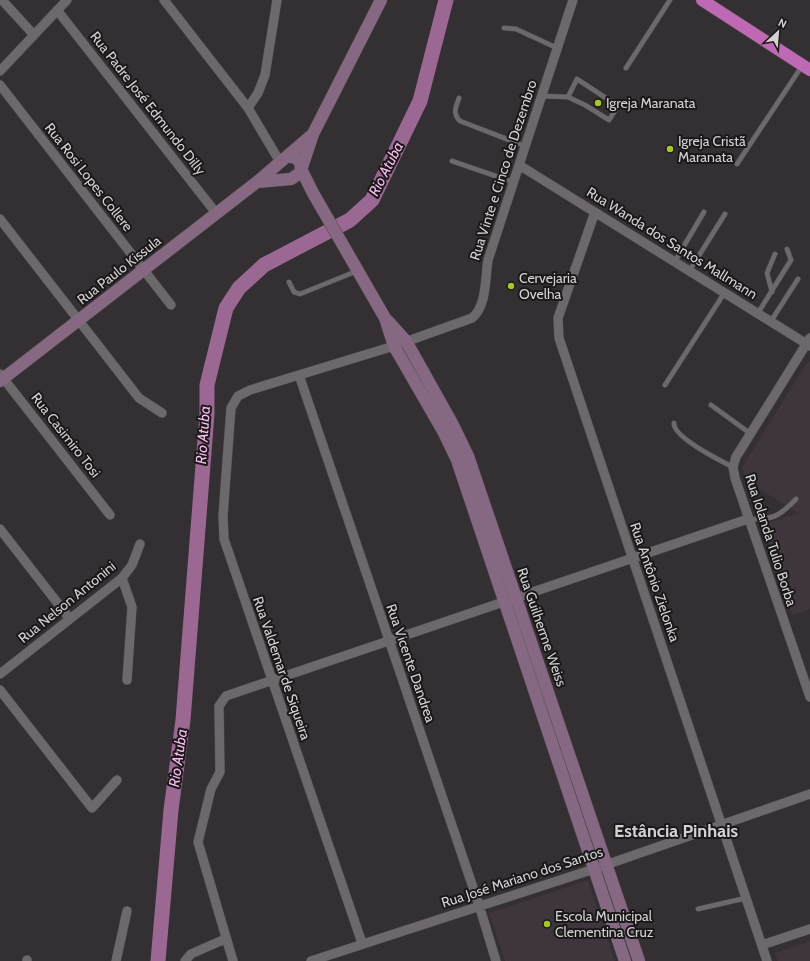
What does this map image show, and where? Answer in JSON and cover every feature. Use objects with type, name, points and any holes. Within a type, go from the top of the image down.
[{"type":"highway","points":[[702,0],[806,67]]},
{"type":"street","points":[[2,0],[34,35]]},
{"type":"street","points":[[0,71],[67,0]]},
{"type":"street","points":[[164,0],[248,108],[283,159]]},
{"type":"street","points":[[248,108],[258,93],[265,75],[277,0]]},
{"type":"street","name":"Rua Paulo Kissula","points":[[301,169],[313,134],[381,0]]},
{"type":"street","name":"Rua Vinte e Cinco de Dezembro","points":[[238,396],[250,390],[406,342],[472,318],[477,314],[482,300],[488,260],[573,0]]},
{"type":"street","name":"Rua Padre José Edmundo Dilly","points":[[57,10],[216,213]]},
{"type":"street","name":"Rua Rosi Lopes Collere","points":[[0,84],[171,305]]},
{"type":"street","name":"Rua Paulo Kissula","points":[[1,378],[257,182],[313,134]]},
{"type":"street","points":[[257,182],[287,179],[298,176],[301,165],[297,159],[283,159]]},
{"type":"street","points":[[283,159],[279,172],[315,197]]},
{"type":"street","name":"Rua Wanda dos Santos Mallmann","points":[[519,165],[758,313],[809,342]]},
{"type":"street","name":"Rua Guilherme Weiss","points":[[301,169],[315,197],[344,244],[385,318],[394,346],[450,445],[504,600],[625,961]]},
{"type":"street","name":"Rua Antônio Zielonka","points":[[595,212],[558,318],[559,338],[767,961]]},
{"type":"street","points":[[0,220],[139,398],[162,413]]},
{"type":"street","name":"Rua Guilherme Weiss","points":[[385,318],[406,342],[461,440],[516,597],[639,961]]},
{"type":"street","name":"Rua Iolanda Tulio Borba","points":[[809,342],[736,457],[733,467],[748,519],[810,697]]},
{"type":"street","name":"Rua Vicente Dandrea","points":[[299,375],[496,961]]},
{"type":"street","name":"Rua Casimiro Tosi","points":[[1,378],[110,515]]},
{"type":"street","name":"Rua Valdemar de Siqueira","points":[[238,396],[231,408],[223,516],[224,539],[362,943]]},
{"type":"street","points":[[232,961],[198,842],[211,789],[220,772],[219,706],[226,696],[388,639],[748,519]]},
{"type":"street","points":[[0,529],[70,619]]},
{"type":"street","name":"Rua Nelson Antonini","points":[[0,674],[122,578],[132,565],[140,544]]},
{"type":"street","points":[[122,578],[132,607],[127,680]]},
{"type":"street","points":[[0,690],[92,808],[117,780]]},
{"type":"street","name":"Rua José Mariano dos Santos","points":[[311,961],[478,905],[594,869],[810,794]]},
{"type":"street","points":[[116,961],[127,911]]},
{"type":"street","points":[[762,945],[810,929]]},
{"type":"street","points":[[185,961],[191,954],[226,939]]},
{"type":"lane","points":[[626,68],[670,0]]},
{"type":"lane","points":[[504,28],[516,29],[557,48]]},
{"type":"lane","points":[[737,164],[806,67]]},
{"type":"lane","points":[[541,96],[568,97],[585,105],[609,120],[618,106],[577,79],[568,97]]},
{"type":"lane","points":[[459,98],[455,112],[456,117],[460,121],[525,146]]},
{"type":"lane","points":[[452,161],[513,182]]},
{"type":"lane","points":[[675,261],[704,212]]},
{"type":"lane","points":[[690,270],[725,214]]},
{"type":"lane","points":[[758,313],[791,260],[788,249]]},
{"type":"lane","points":[[772,292],[767,273],[775,254]]},
{"type":"lane","points":[[289,282],[294,292],[300,294],[359,271]]},
{"type":"lane","points":[[771,320],[798,279]]},
{"type":"lane","points":[[665,385],[725,292]]},
{"type":"lane","points":[[711,405],[751,434]]},
{"type":"lane","points":[[674,423],[676,431],[686,439],[721,462],[733,467]]},
{"type":"lane","points":[[748,519],[768,520],[786,510],[796,500]]},
{"type":"lane","points":[[698,909],[746,898]]},
{"type":"shaded area","points":[[808,361],[810,362],[810,609],[792,615],[762,525],[798,513],[746,481],[742,467]]},
{"type":"shaded area","name":"Escola Municipal Clementina Cruz","points":[[588,880],[615,961],[505,961],[489,913]]},
{"type":"shaded area","points":[[810,941],[810,961],[778,961],[775,953]]},
{"type":"waterway","name":"Rio Atuba","points":[[158,961],[171,810],[183,720],[207,414],[207,385],[226,308],[239,288],[264,265],[350,220],[372,200],[420,101],[446,0]]},
{"type":"place","name":"Igreja Maranata","points":[[598,103]]},
{"type":"place","name":"Igreja Cristã Maranata","points":[[670,149]]},
{"type":"place","name":"Cervejaria Ovelha","points":[[511,286]]},
{"type":"place","name":"Escola Municipal Clementina Cruz","points":[[547,924]]},
{"type":"district","name":"Estância Pinhais","points":[[676,831]]}]
